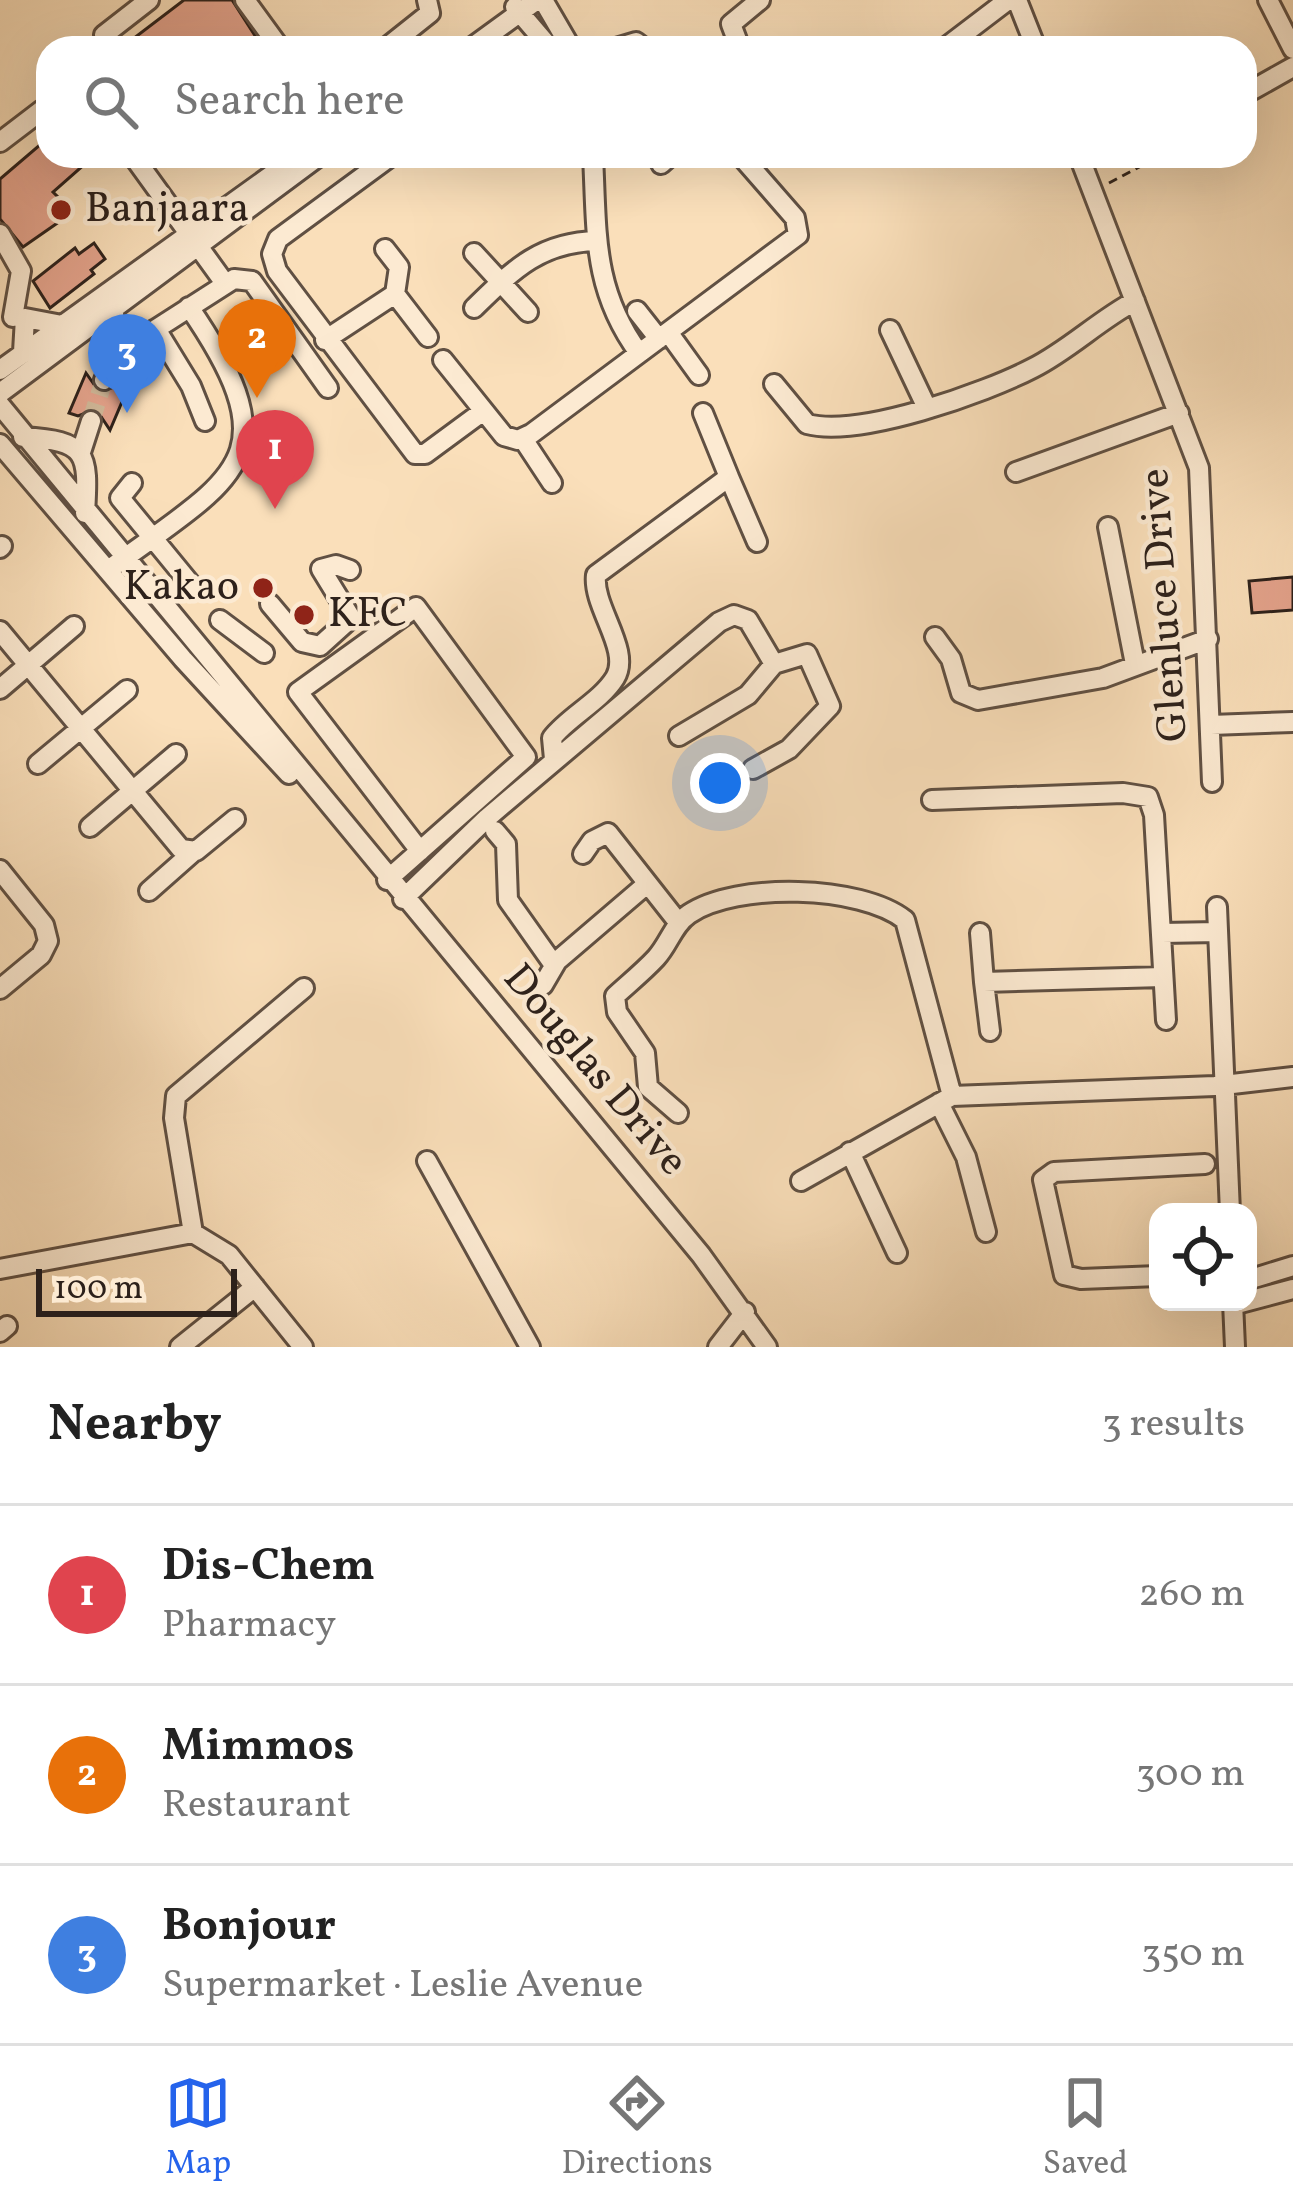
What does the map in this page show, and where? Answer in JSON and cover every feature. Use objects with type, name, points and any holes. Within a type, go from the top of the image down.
[{"type":"street","points":[[115,0],[128,17]]},
{"type":"street","points":[[104,35],[149,0]]},
{"type":"street","points":[[244,0],[271,36]]},
{"type":"street","points":[[399,36],[429,7],[448,0]]},
{"type":"street","points":[[470,36],[516,5],[540,0],[563,36]]},
{"type":"street","points":[[736,36],[731,24],[760,0]]},
{"type":"street","points":[[962,36],[1013,0],[1030,36]]},
{"type":"street","points":[[1268,0],[1293,50]]},
{"type":"street","points":[[484,36],[516,5]]},
{"type":"street","points":[[516,5],[541,36]]},
{"type":"street","points":[[1257,88],[1293,68]]},
{"type":"street","points":[[0,142],[36,115]]},
{"type":"street","points":[[132,168],[196,245]]},
{"type":"street","points":[[141,168],[224,282]]},
{"type":"street","points":[[0,370],[23,352],[114,311],[284,168]]},
{"type":"street","points":[[0,393],[66,333],[302,168]]},
{"type":"street","points":[[375,168],[274,244],[279,276],[418,455],[482,412]]},
{"type":"street","points":[[593,168],[597,241],[609,308],[639,353]]},
{"type":"street","points":[[443,359],[504,436],[523,439],[799,232],[795,218],[751,168]]},
{"type":"street","name":"Glenluce Drive","points":[[1083,168],[1201,478],[1212,782]]},
{"type":"street","points":[[0,234],[21,271],[8,283],[13,317]]},
{"type":"street","points":[[474,308],[547,247],[597,241]]},
{"type":"street","points":[[385,249],[399,267],[395,293],[428,337]]},
{"type":"street","points":[[474,253],[528,312]]},
{"type":"street","points":[[115,353],[224,282],[251,281],[328,388]]},
{"type":"street","points":[[325,340],[395,293]]},
{"type":"street","points":[[774,384],[802,421],[818,427],[855,425],[1030,370],[1135,301]]},
{"type":"street","points":[[106,571],[220,489],[238,453],[242,420],[235,386],[189,307]]},
{"type":"street","points":[[637,310],[699,375]]},
{"type":"street","points":[[104,380],[115,353],[114,311]]},
{"type":"street","points":[[156,329],[195,393],[206,421]]},
{"type":"street","points":[[890,330],[926,406]]},
{"type":"street","points":[[66,333],[115,353]]},
{"type":"street","name":"Douglas Drive","points":[[0,404],[745,1312],[767,1347]]},
{"type":"street","points":[[703,413],[757,542]]},
{"type":"street","points":[[1016,472],[1179,413]]},
{"type":"street","points":[[85,513],[84,461],[91,421]]},
{"type":"street","points":[[23,436],[57,438],[126,491],[154,537],[194,587]]},
{"type":"street","points":[[523,439],[552,483]]},
{"type":"street","points":[[220,441],[238,453]]},
{"type":"street","name":"Douglas Drive","points":[[0,444],[106,571],[359,846]]},
{"type":"street","points":[[554,759],[550,743],[556,732],[615,679],[620,664],[597,598],[596,575],[729,477]]},
{"type":"street","points":[[1108,527],[1135,664]]},
{"type":"street","points":[[270,604],[306,646],[324,644],[351,618],[321,569],[335,565],[350,570]]},
{"type":"street","points":[[387,880],[526,757],[416,607],[305,683],[298,696],[420,850]]},
{"type":"street","points":[[403,898],[554,759],[729,616],[748,620],[774,664]]},
{"type":"street","points":[[232,624],[264,653]]},
{"type":"street","points":[[0,689],[74,626]]},
{"type":"street","points":[[0,631],[181,849],[192,853]]},
{"type":"street","points":[[935,637],[951,659],[961,693],[978,700],[1078,684],[1208,639]]},
{"type":"street","points":[[680,736],[748,695],[774,664],[807,655],[830,706],[788,749],[753,769]]},
{"type":"street","points":[[38,764],[127,690]]},
{"type":"street","points":[[1211,725],[1293,722]]},
{"type":"street","points":[[90,827],[176,754]]},
{"type":"street","points":[[932,800],[1144,794],[1153,805],[1166,1020]]},
{"type":"street","points":[[149,891],[235,819]]},
{"type":"street","points":[[495,831],[506,844],[508,900],[554,965]]},
{"type":"street","points":[[583,854],[592,841],[608,833],[678,922]]},
{"type":"street","points":[[0,871],[44,925],[49,941],[41,955],[0,989]]},
{"type":"street","points":[[543,985],[554,965],[647,884]]},
{"type":"street","points":[[678,1113],[648,1087],[645,1052],[614,1003],[656,958],[678,922],[696,909],[724,901],[796,891],[829,894],[892,911],[905,920],[945,1100],[986,1232]]},
{"type":"street","points":[[1217,907],[1230,1203]]},
{"type":"street","points":[[1162,933],[1219,932]]},
{"type":"street","points":[[980,933],[990,1031]]},
{"type":"street","points":[[984,982],[1163,976]]},
{"type":"street","points":[[193,1233],[174,1118],[176,1096],[304,988]]},
{"type":"street","points":[[801,1180],[945,1100],[1293,1077]]},
{"type":"street","points":[[850,1152],[898,1253]]},
{"type":"street","points":[[427,1161],[530,1347]]},
{"type":"street","points":[[1149,1276],[1081,1279],[1064,1275],[1043,1180],[1054,1172],[1205,1165]]},
{"type":"street","points":[[0,1269],[193,1233],[229,1255],[303,1347]]},
{"type":"street","points":[[1257,1277],[1293,1266]]},
{"type":"street","points":[[180,1347],[254,1287]]},
{"type":"street","points":[[1257,1298],[1293,1289]]},
{"type":"street","points":[[1233,1311],[1235,1347]]},
{"type":"street","points":[[718,1347],[745,1312]]},
{"type":"path","points":[[1093,191],[1137,168]]},
{"type":"building","points":[[184,0],[232,0],[255,36],[137,36]]},
{"type":"building","points":[[36,148],[36,168],[80,168],[53,192],[68,207],[66,217],[23,247],[0,219],[0,179]]},
{"type":"building","points":[[94,243],[105,259],[91,270],[94,274],[50,308],[33,281],[75,248],[79,254]]},
{"type":"building","points":[[86,373],[100,393],[116,386],[127,390],[110,430],[96,409],[78,416],[69,413]]},
{"type":"building","points":[[1293,577],[1293,610],[1252,613],[1249,581]]},
{"type":"tunnel","points":[[91,421],[104,380]]},
{"type":"place","name":"Banjaara","points":[[61,210]]},
{"type":"place","name":"Mimmos","points":[[257,398]]},
{"type":"place","name":"Bonjour","points":[[127,413]]},
{"type":"place","name":"Dis-Chem","points":[[275,509]]},
{"type":"place","name":"Kakao","points":[[263,588]]},
{"type":"place","name":"KFC","points":[[304,615]]}]
